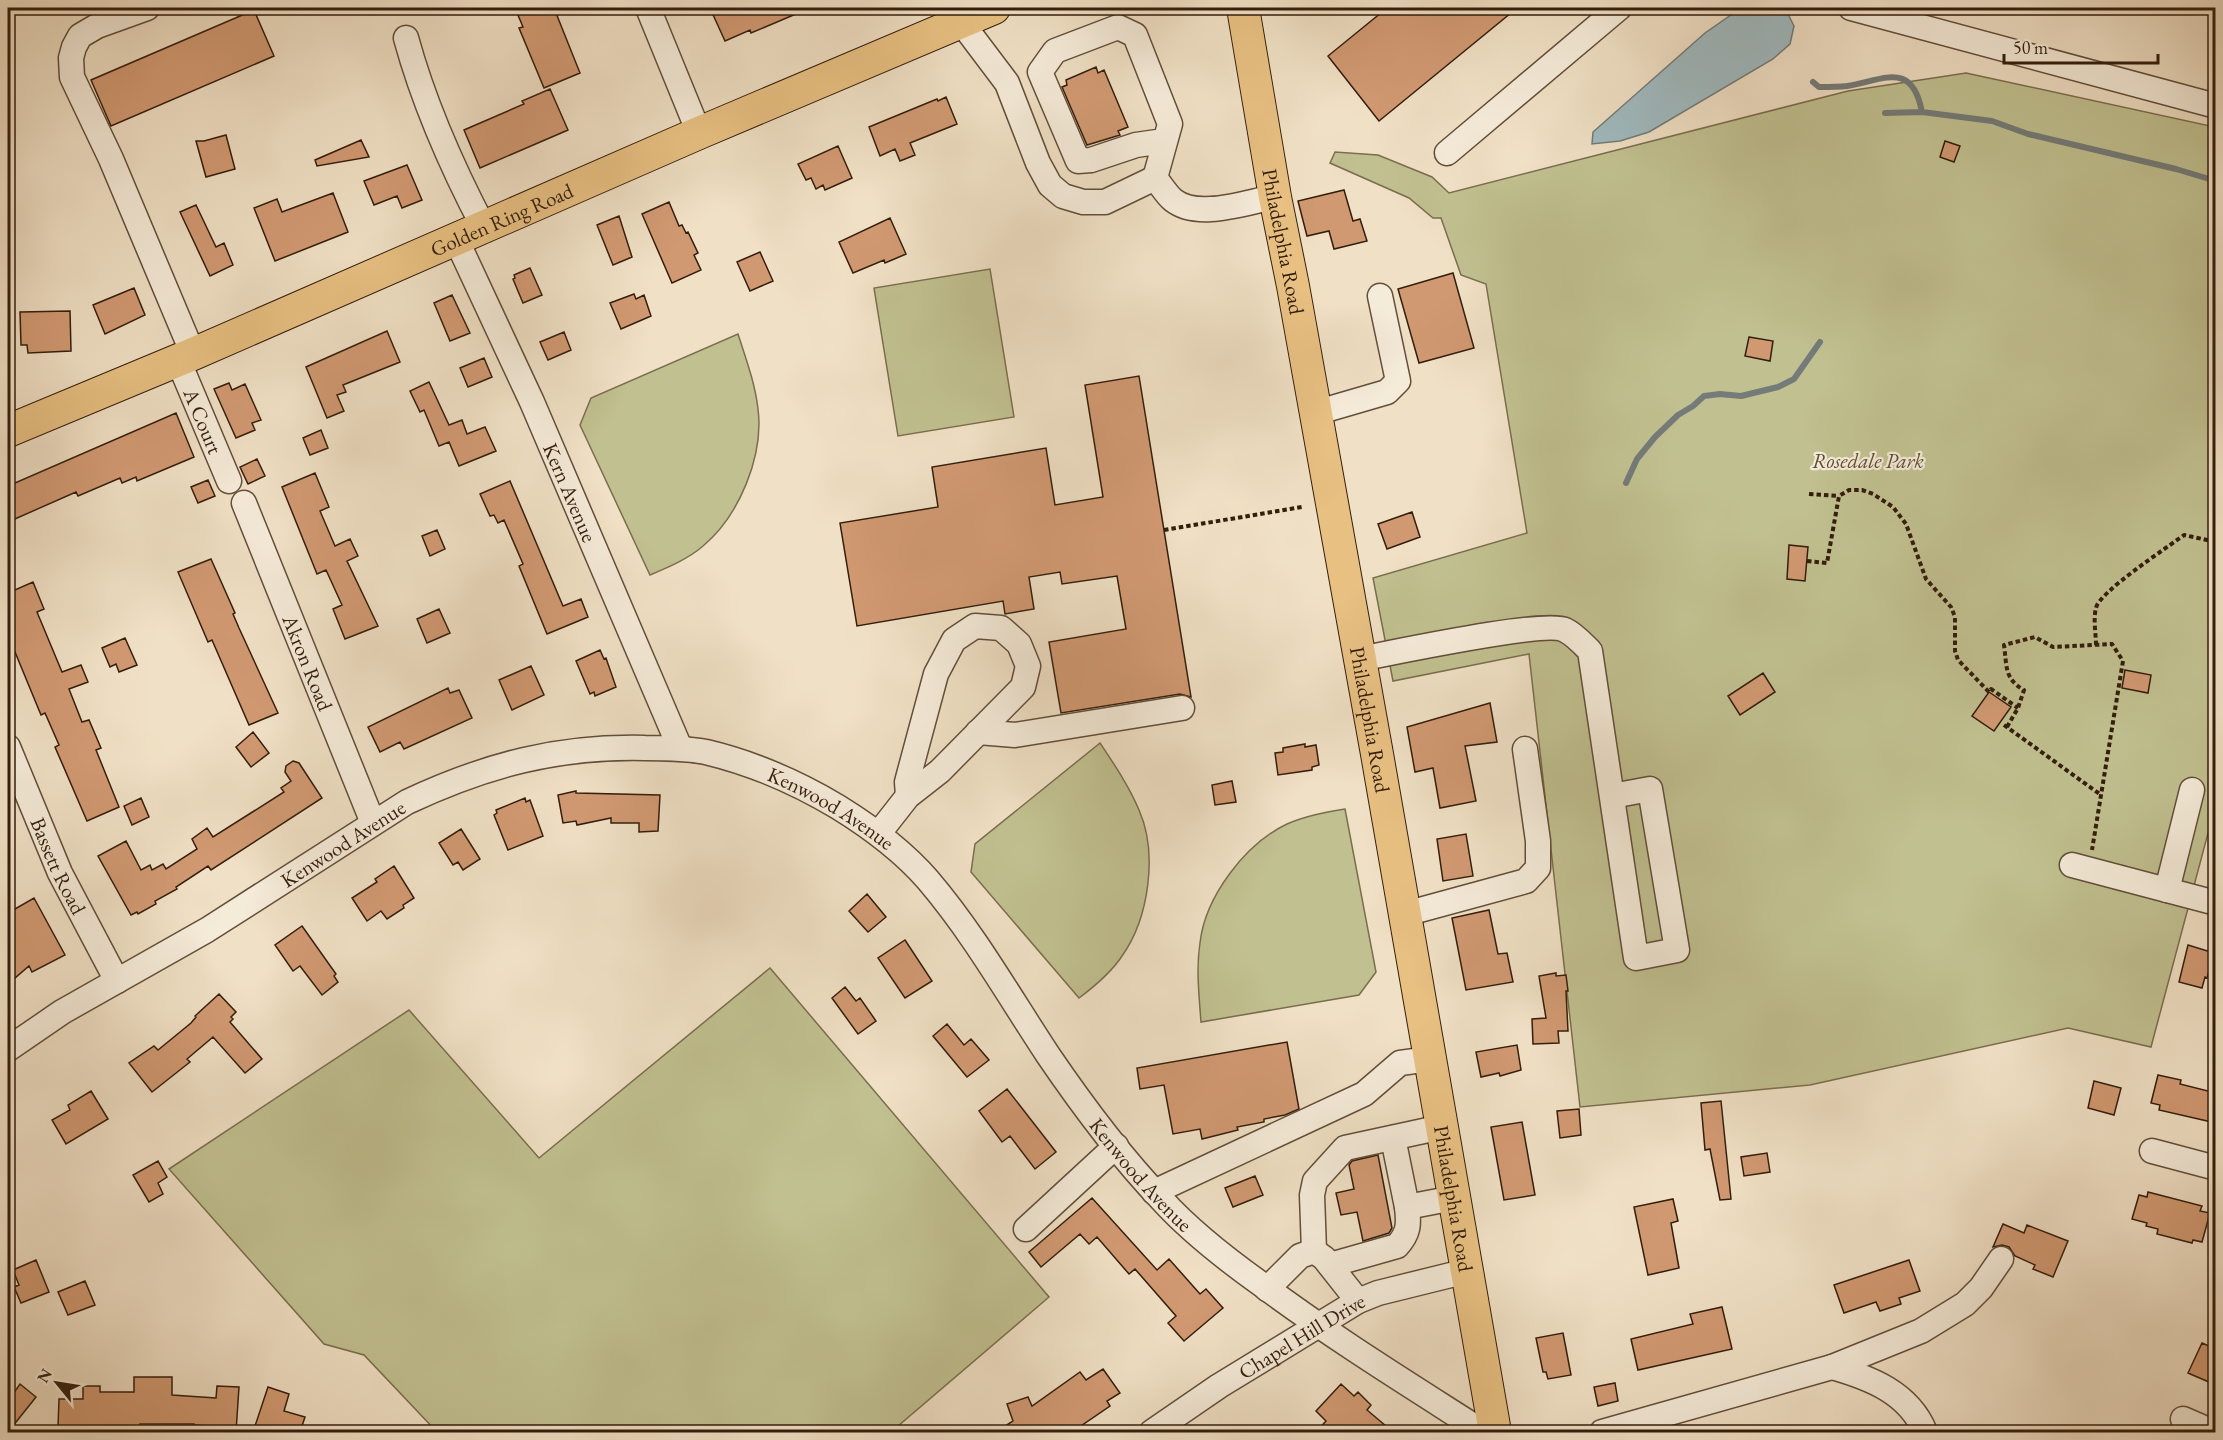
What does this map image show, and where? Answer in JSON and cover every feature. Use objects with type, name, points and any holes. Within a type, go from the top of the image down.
[{"type":"main road","name":"Golden Ring Road","points":[[8,431],[470,233],[957,15],[994,8]]},
{"type":"main road","name":"Philadelphia Road","points":[[1243,8],[1495,1432]]},
{"type":"street","name":"A Court","points":[[147,8],[97,26],[80,36],[71,58],[72,77],[111,159],[229,481]]},
{"type":"street","points":[[648,8],[699,132]]},
{"type":"street","points":[[1448,153],[1619,8]]},
{"type":"street","points":[[1851,8],[2216,106]]},
{"type":"street","points":[[957,15],[1007,83],[1038,163],[1050,185],[1063,196],[1083,202],[1105,202],[1155,178]]},
{"type":"street","points":[[1155,178],[1170,124],[1135,35],[1118,27],[1055,51],[1040,72],[1078,161],[1091,160],[1136,145],[1164,141]]},
{"type":"street","name":"Kern Avenue","points":[[406,38],[416,76],[457,176],[470,233],[532,402],[680,748]]},
{"type":"street","points":[[1155,178],[1173,200],[1190,208],[1213,209],[1275,197]]},
{"type":"street","points":[[1315,413],[1387,392],[1398,381],[1380,296]]},
{"type":"street","name":"Akron Road","points":[[244,503],[374,823]]},
{"type":"street","points":[[879,833],[908,796],[940,771],[1023,687],[1028,666],[1019,644],[1001,628],[975,626],[954,640],[936,674],[907,782],[908,796]]},
{"type":"street","points":[[1359,659],[1533,628],[1565,629],[1590,651],[1636,958],[1677,950],[1650,789],[1612,795]]},
{"type":"street","points":[[978,732],[1015,735],[1182,708]]},
{"type":"street","name":"Bassett Road","points":[[8,747],[60,873],[117,981]]},
{"type":"street","name":"Kenwood Avenue","points":[[8,1049],[62,1012],[207,930],[407,802],[437,788],[511,762],[549,754],[631,747],[680,748],[706,752],[775,775],[828,801],[879,833],[913,864],[947,904],[975,942],[1050,1057],[1116,1146],[1154,1192],[1184,1223],[1267,1289],[1319,1326],[1483,1432]]},
{"type":"street","points":[[1405,914],[1526,880],[1538,868],[1538,841],[1525,749]]},
{"type":"street","points":[[2167,890],[2192,790]]},
{"type":"street","points":[[2081,867],[2216,903]]},
{"type":"street","points":[[1154,1192],[1364,1094],[1400,1063],[1430,1059]]},
{"type":"street","points":[[1358,1301],[1322,1258],[1311,1195],[1314,1181],[1345,1148],[1442,1127]]},
{"type":"street","points":[[1267,1289],[1300,1256],[1322,1258],[1397,1246],[1405,1238],[1409,1226],[1407,1208],[1393,1138]]},
{"type":"street","points":[[1026,1229],[1116,1146]]},
{"type":"street","points":[[2152,1151],[2216,1168]]},
{"type":"street","points":[[1407,1208],[1454,1198]]},
{"type":"street","points":[[1602,1432],[1832,1367],[1921,1331],[1958,1309],[1981,1288],[2001,1259]]},
{"type":"street","name":"Chapel Hill Drive","points":[[1152,1432],[1219,1386],[1358,1301],[1378,1293],[1467,1271]]},
{"type":"street","points":[[1832,1367],[1873,1380],[1891,1391],[1908,1404],[1919,1417],[1925,1432]]},
{"type":"street","points":[[2183,1419],[2213,1432]]},
{"type":"path","points":[[1809,494],[1839,496],[1848,489],[1862,490],[1874,494],[1893,507],[1906,524],[1926,579],[1951,607],[1955,617],[1958,660],[1989,692],[1991,689],[2018,708]]},
{"type":"path","points":[[1807,561],[1827,562],[1839,496]]},
{"type":"path","points":[[1164,530],[1302,507]]},
{"type":"path","points":[[2096,645],[2096,609],[2099,601],[2124,579],[2184,535],[2216,542]]},
{"type":"path","points":[[2081,867],[2101,795],[2123,661],[2112,644],[2053,647],[2035,637],[2004,645],[2008,675],[2013,684],[2024,690],[2018,708],[2006,726],[2101,795]]},
{"type":"green space","name":"Rosedale Park","points":[[1966,73],[2215,127],[2215,807],[2151,1047],[2068,1028],[1810,1085],[1580,1107],[1529,654],[1393,681],[1373,578],[1527,533],[1486,284],[1461,275],[1441,218],[1433,218],[1409,198],[1330,163],[1335,152],[1378,155],[1432,177],[1449,193],[1848,91]]},
{"type":"green space","points":[[990,269],[1014,417],[898,436],[874,288]]},
{"type":"green space","points":[[738,334],[757,399],[759,427],[753,465],[738,502],[716,533],[685,559],[650,575],[580,425],[591,398]]},
{"type":"green space","points":[[1100,743],[1131,792],[1145,827],[1149,865],[1148,885],[1139,923],[1122,956],[1102,979],[1079,998],[971,872],[975,844]]},
{"type":"green space","points":[[1345,809],[1376,972],[1359,995],[1201,1022],[1198,972],[1200,943],[1203,925],[1219,890],[1242,858],[1271,833],[1301,819]]},
{"type":"green space","points":[[770,968],[1049,1297],[891,1432],[437,1432],[364,1355],[324,1344],[169,1169],[409,1010],[539,1158]]},
{"type":"water","points":[[1741,8],[1785,8],[1794,26],[1790,44],[1773,59],[1649,132],[1620,141],[1592,144],[1593,132],[1705,33]]},
{"type":"building","points":[[515,8],[554,8],[580,73],[544,88],[519,28],[523,27]]},
{"type":"building","points":[[710,8],[810,8],[751,33],[750,30],[725,41]]},
{"type":"building","points":[[1387,8],[1517,8],[1379,121],[1328,56]]},
{"type":"building","points":[[254,10],[274,56],[111,126],[91,80]]},
{"type":"building","points":[[1096,67],[1098,73],[1104,70],[1128,127],[1118,131],[1120,135],[1087,145],[1062,87],[1067,85],[1066,80]]},
{"type":"building","points":[[550,89],[568,130],[480,168],[464,130],[524,104],[522,101]]},
{"type":"building","points":[[946,97],[957,124],[910,143],[915,155],[900,161],[895,149],[880,156],[869,127]]},
{"type":"building","points":[[226,135],[235,169],[206,177],[196,141]]},
{"type":"building","points":[[361,140],[369,157],[317,166],[315,160]]},
{"type":"building","points":[[1945,141],[1960,146],[1954,162],[1940,157]]},
{"type":"building","points":[[838,146],[852,178],[825,190],[823,185],[816,189],[811,178],[806,180],[798,164]]},
{"type":"building","points":[[407,165],[422,200],[402,208],[397,196],[374,205],[364,181]]},
{"type":"building","points":[[1344,190],[1353,221],[1360,219],[1367,241],[1334,249],[1329,231],[1307,236],[1298,201]]},
{"type":"building","points":[[333,193],[348,232],[275,261],[254,208],[277,199],[282,212]]},
{"type":"building","points":[[669,202],[679,226],[682,225],[686,233],[688,232],[698,253],[694,255],[701,270],[672,283],[642,214]]},
{"type":"building","points":[[196,205],[216,247],[224,243],[233,265],[210,276],[180,212]]},
{"type":"building","points":[[619,216],[632,257],[613,265],[597,225]]},
{"type":"building","points":[[890,218],[906,254],[853,273],[839,242]]},
{"type":"building","points":[[760,252],[773,281],[750,291],[737,262]]},
{"type":"building","points":[[530,268],[542,295],[523,303],[513,279],[514,275]]},
{"type":"building","points":[[1453,273],[1474,348],[1419,363],[1398,289]]},
{"type":"building","points":[[134,288],[145,315],[105,334],[93,305]]},
{"type":"building","points":[[634,294],[636,299],[644,295],[651,316],[621,329],[610,303]]},
{"type":"building","points":[[452,295],[470,333],[450,341],[434,303]]},
{"type":"building","points":[[70,311],[71,351],[28,353],[27,345],[21,345],[20,312]]},
{"type":"building","points":[[387,331],[400,362],[343,385],[346,392],[337,395],[344,411],[327,418],[306,367]]},
{"type":"building","points":[[564,332],[571,350],[548,360],[540,342]]},
{"type":"building","points":[[1749,337],[1773,341],[1770,361],[1745,356]]},
{"type":"building","points":[[484,358],[492,377],[468,387],[460,368]]},
{"type":"building","points":[[1139,376],[1191,697],[1180,694],[1061,713],[1049,642],[1126,629],[1117,576],[1062,584],[1060,572],[1029,577],[1034,609],[1005,614],[1003,601],[857,626],[840,523],[938,507],[932,467],[1046,448],[1055,505],[1103,497],[1085,385]]},
{"type":"building","points":[[429,382],[449,425],[462,420],[467,434],[485,427],[496,451],[459,466],[449,442],[439,446],[424,410],[420,412],[410,391]]},
{"type":"building","points":[[229,383],[232,390],[245,384],[261,420],[252,423],[255,430],[236,438],[214,389]]},
{"type":"building","points":[[176,413],[194,457],[137,481],[136,477],[122,483],[120,478],[78,496],[76,492],[8,522],[8,486]]},
{"type":"building","points":[[321,430],[328,448],[310,455],[303,438]]},
{"type":"building","points":[[257,459],[265,476],[248,484],[240,467]]},
{"type":"building","points":[[315,473],[329,507],[320,511],[335,546],[350,539],[358,556],[347,561],[378,626],[345,639],[333,609],[342,605],[326,570],[317,574],[282,487]]},
{"type":"building","points":[[208,480],[215,496],[198,503],[191,487]]},
{"type":"building","points":[[510,481],[563,606],[581,599],[588,617],[547,634],[519,566],[523,564],[504,520],[498,523],[494,515],[490,516],[480,494]]},
{"type":"building","points":[[1412,512],[1420,537],[1387,549],[1378,524]]},
{"type":"building","points":[[437,530],[445,549],[430,556],[422,536]]},
{"type":"building","points":[[1789,545],[1808,547],[1805,581],[1787,579]]},
{"type":"building","points":[[211,559],[235,613],[233,614],[239,628],[278,713],[249,725],[212,640],[208,642],[178,572]]},
{"type":"building","points":[[33,582],[44,609],[37,612],[62,672],[81,665],[88,682],[69,689],[82,722],[89,720],[101,748],[96,750],[119,807],[87,821],[55,747],[59,745],[45,713],[41,715],[8,635],[8,593]]},
{"type":"building","points":[[439,609],[450,633],[427,643],[417,619]]},
{"type":"building","points":[[125,638],[137,665],[119,672],[116,664],[110,667],[102,648]]},
{"type":"building","points":[[600,650],[604,659],[606,658],[616,687],[595,696],[594,692],[590,694],[576,661]]},
{"type":"building","points":[[531,666],[544,695],[512,710],[499,680]]},
{"type":"building","points":[[2125,670],[2151,675],[2148,693],[2122,688]]},
{"type":"building","points":[[1763,673],[1775,692],[1740,715],[1728,696]]},
{"type":"building","points":[[448,688],[450,693],[459,690],[472,718],[404,749],[400,742],[380,752],[368,727]]},
{"type":"building","points":[[1989,692],[2011,707],[1994,731],[1972,716]]},
{"type":"building","points":[[1490,703],[1497,742],[1465,746],[1476,801],[1440,808],[1433,768],[1415,772],[1407,727]]},
{"type":"building","points":[[253,732],[269,753],[251,767],[236,747]]},
{"type":"building","points":[[1305,744],[1305,747],[1316,745],[1319,765],[1312,767],[1312,770],[1278,775],[1275,753],[1283,752],[1283,748]]},
{"type":"building","points":[[293,761],[299,763],[322,798],[211,870],[208,866],[176,887],[177,889],[155,901],[156,904],[138,914],[137,912],[131,915],[98,856],[126,841],[141,870],[150,865],[152,870],[163,864],[166,869],[197,849],[192,839],[207,828],[213,837],[284,792],[281,788],[291,781],[285,772],[286,766]]},
{"type":"building","points":[[1232,781],[1236,802],[1215,805],[1212,785]]},
{"type":"building","points":[[576,791],[576,793],[660,795],[658,831],[639,832],[639,823],[611,823],[611,818],[577,825],[576,821],[563,823],[558,795]]},
{"type":"building","points":[[141,798],[149,817],[132,825],[124,806]]},
{"type":"building","points":[[525,798],[526,802],[530,800],[543,836],[508,850],[494,815],[497,813],[496,810]]},
{"type":"building","points":[[461,829],[480,859],[463,870],[458,862],[453,865],[439,843]]},
{"type":"building","points":[[1466,834],[1473,876],[1443,881],[1437,839]]},
{"type":"building","points":[[394,866],[414,898],[387,919],[381,911],[367,921],[352,898],[377,882],[375,879]]},
{"type":"building","points":[[867,894],[886,917],[868,932],[849,911]]},
{"type":"building","points":[[34,898],[65,955],[32,972],[29,966],[8,984],[8,913]]},
{"type":"building","points":[[1489,910],[1498,954],[1507,953],[1513,982],[1466,990],[1452,918]]},
{"type":"building","points":[[302,926],[336,974],[334,976],[338,982],[322,995],[300,966],[293,971],[275,945]]},
{"type":"building","points":[[905,940],[932,981],[905,998],[878,958]]},
{"type":"building","points":[[2188,945],[2214,953],[2202,988],[2179,982]]},
{"type":"building","points":[[1556,973],[1556,976],[1566,975],[1568,1031],[1558,1031],[1559,1043],[1533,1044],[1532,1019],[1546,1018],[1539,976]]},
{"type":"building","points":[[845,987],[856,1001],[860,998],[876,1021],[858,1034],[832,998]]},
{"type":"building","points":[[219,994],[236,1012],[230,1022],[262,1059],[245,1073],[213,1037],[187,1059],[190,1062],[152,1092],[129,1063],[154,1046],[158,1050],[191,1023],[195,1016]]},
{"type":"building","points":[[947,1024],[964,1045],[971,1039],[989,1060],[967,1077],[933,1036]]},
{"type":"building","points":[[1287,1042],[1299,1109],[1285,1115],[1264,1119],[1264,1122],[1237,1127],[1238,1130],[1202,1139],[1200,1129],[1173,1134],[1164,1085],[1140,1089],[1137,1068]]},
{"type":"building","points":[[1517,1045],[1521,1070],[1500,1076],[1499,1073],[1481,1077],[1476,1052]]},
{"type":"building","points":[[2158,1075],[2181,1080],[2180,1084],[2216,1093],[2216,1123],[2159,1110],[2160,1105],[2151,1103]]},
{"type":"building","points":[[2094,1081],[2121,1088],[2114,1115],[2088,1108]]},
{"type":"building","points":[[1007,1089],[1056,1152],[1035,1169],[1010,1136],[1002,1142],[979,1111]]},
{"type":"building","points":[[91,1091],[108,1119],[66,1144],[52,1120],[70,1110],[68,1105]]},
{"type":"building","points":[[1721,1101],[1731,1199],[1720,1200],[1710,1149],[1705,1150],[1701,1103]]},
{"type":"building","points":[[1579,1109],[1581,1135],[1560,1138],[1557,1111]]},
{"type":"building","points":[[1522,1122],[1535,1195],[1504,1200],[1491,1127]]},
{"type":"building","points":[[1767,1153],[1770,1172],[1744,1176],[1741,1157]]},
{"type":"building","points":[[1378,1155],[1392,1228],[1389,1233],[1363,1241],[1357,1212],[1341,1215],[1336,1193],[1354,1189],[1349,1165],[1352,1161]]},
{"type":"building","points":[[158,1161],[167,1177],[158,1183],[163,1194],[149,1202],[133,1175]]},
{"type":"building","points":[[1255,1176],[1263,1195],[1233,1207],[1225,1188]]},
{"type":"building","points":[[2148,1192],[2202,1206],[2200,1211],[2210,1213],[2202,1242],[2193,1240],[2192,1243],[2157,1234],[2158,1229],[2132,1219],[2139,1195],[2147,1197]]},
{"type":"building","points":[[1092,1198],[1157,1270],[1169,1259],[1200,1294],[1206,1289],[1223,1308],[1184,1341],[1168,1323],[1176,1316],[1135,1269],[1129,1274],[1097,1237],[1089,1244],[1080,1234],[1041,1267],[1029,1252]]},
{"type":"building","points":[[1673,1199],[1678,1221],[1671,1223],[1679,1268],[1648,1275],[1634,1207]]},
{"type":"building","points":[[2003,1224],[2024,1233],[2027,1225],[2068,1241],[2053,1277],[2033,1269],[2035,1265],[2015,1256],[2009,1247],[2002,1245],[1993,1247]]},
{"type":"building","points":[[36,1260],[49,1292],[21,1303],[14,1287],[19,1285],[13,1270]]},
{"type":"building","points":[[1909,1260],[1920,1291],[1899,1298],[1901,1304],[1880,1311],[1876,1302],[1844,1313],[1834,1285]]},
{"type":"building","points":[[85,1281],[95,1305],[68,1315],[58,1292]]},
{"type":"building","points":[[1722,1307],[1732,1349],[1638,1370],[1631,1339],[1693,1324],[1690,1314]]},
{"type":"building","points":[[1563,1333],[1571,1375],[1548,1379],[1546,1372],[1543,1372],[1536,1338]]},
{"type":"building","points":[[2202,1343],[2216,1349],[2216,1385],[2188,1373]]},
{"type":"building","points":[[1103,1369],[1120,1393],[1107,1401],[1110,1406],[1072,1432],[996,1432],[1013,1421],[1007,1404],[1028,1397],[1032,1406],[1080,1372],[1086,1380]]},
{"type":"building","points":[[134,1377],[172,1377],[172,1395],[216,1398],[217,1386],[239,1387],[236,1432],[208,1432],[208,1426],[194,1424],[102,1427],[100,1432],[72,1432],[73,1428],[58,1427],[59,1399],[83,1399],[83,1386],[100,1386],[100,1392],[134,1392]]},
{"type":"building","points":[[1615,1383],[1618,1401],[1598,1406],[1594,1387]]},
{"type":"building","points":[[20,1384],[36,1397],[8,1432],[8,1401]]},
{"type":"building","points":[[1341,1384],[1354,1396],[1358,1392],[1371,1405],[1367,1410],[1393,1432],[1316,1432],[1326,1421],[1316,1411]]},
{"type":"building","points":[[268,1387],[289,1394],[284,1411],[305,1417],[300,1432],[253,1432]]},
{"type":"waterway","points":[[1813,82],[1819,87],[1833,87],[1884,78],[1904,79],[1911,85],[1922,112]]},
{"type":"waterway","points":[[1885,113],[1922,112],[1992,121],[2028,134],[2176,169],[2216,181]]},
{"type":"waterway","points":[[1626,483],[1637,459],[1655,437],[1678,415],[1704,396],[1720,394],[1741,396],[1778,387],[1794,379],[1820,342]]}]
